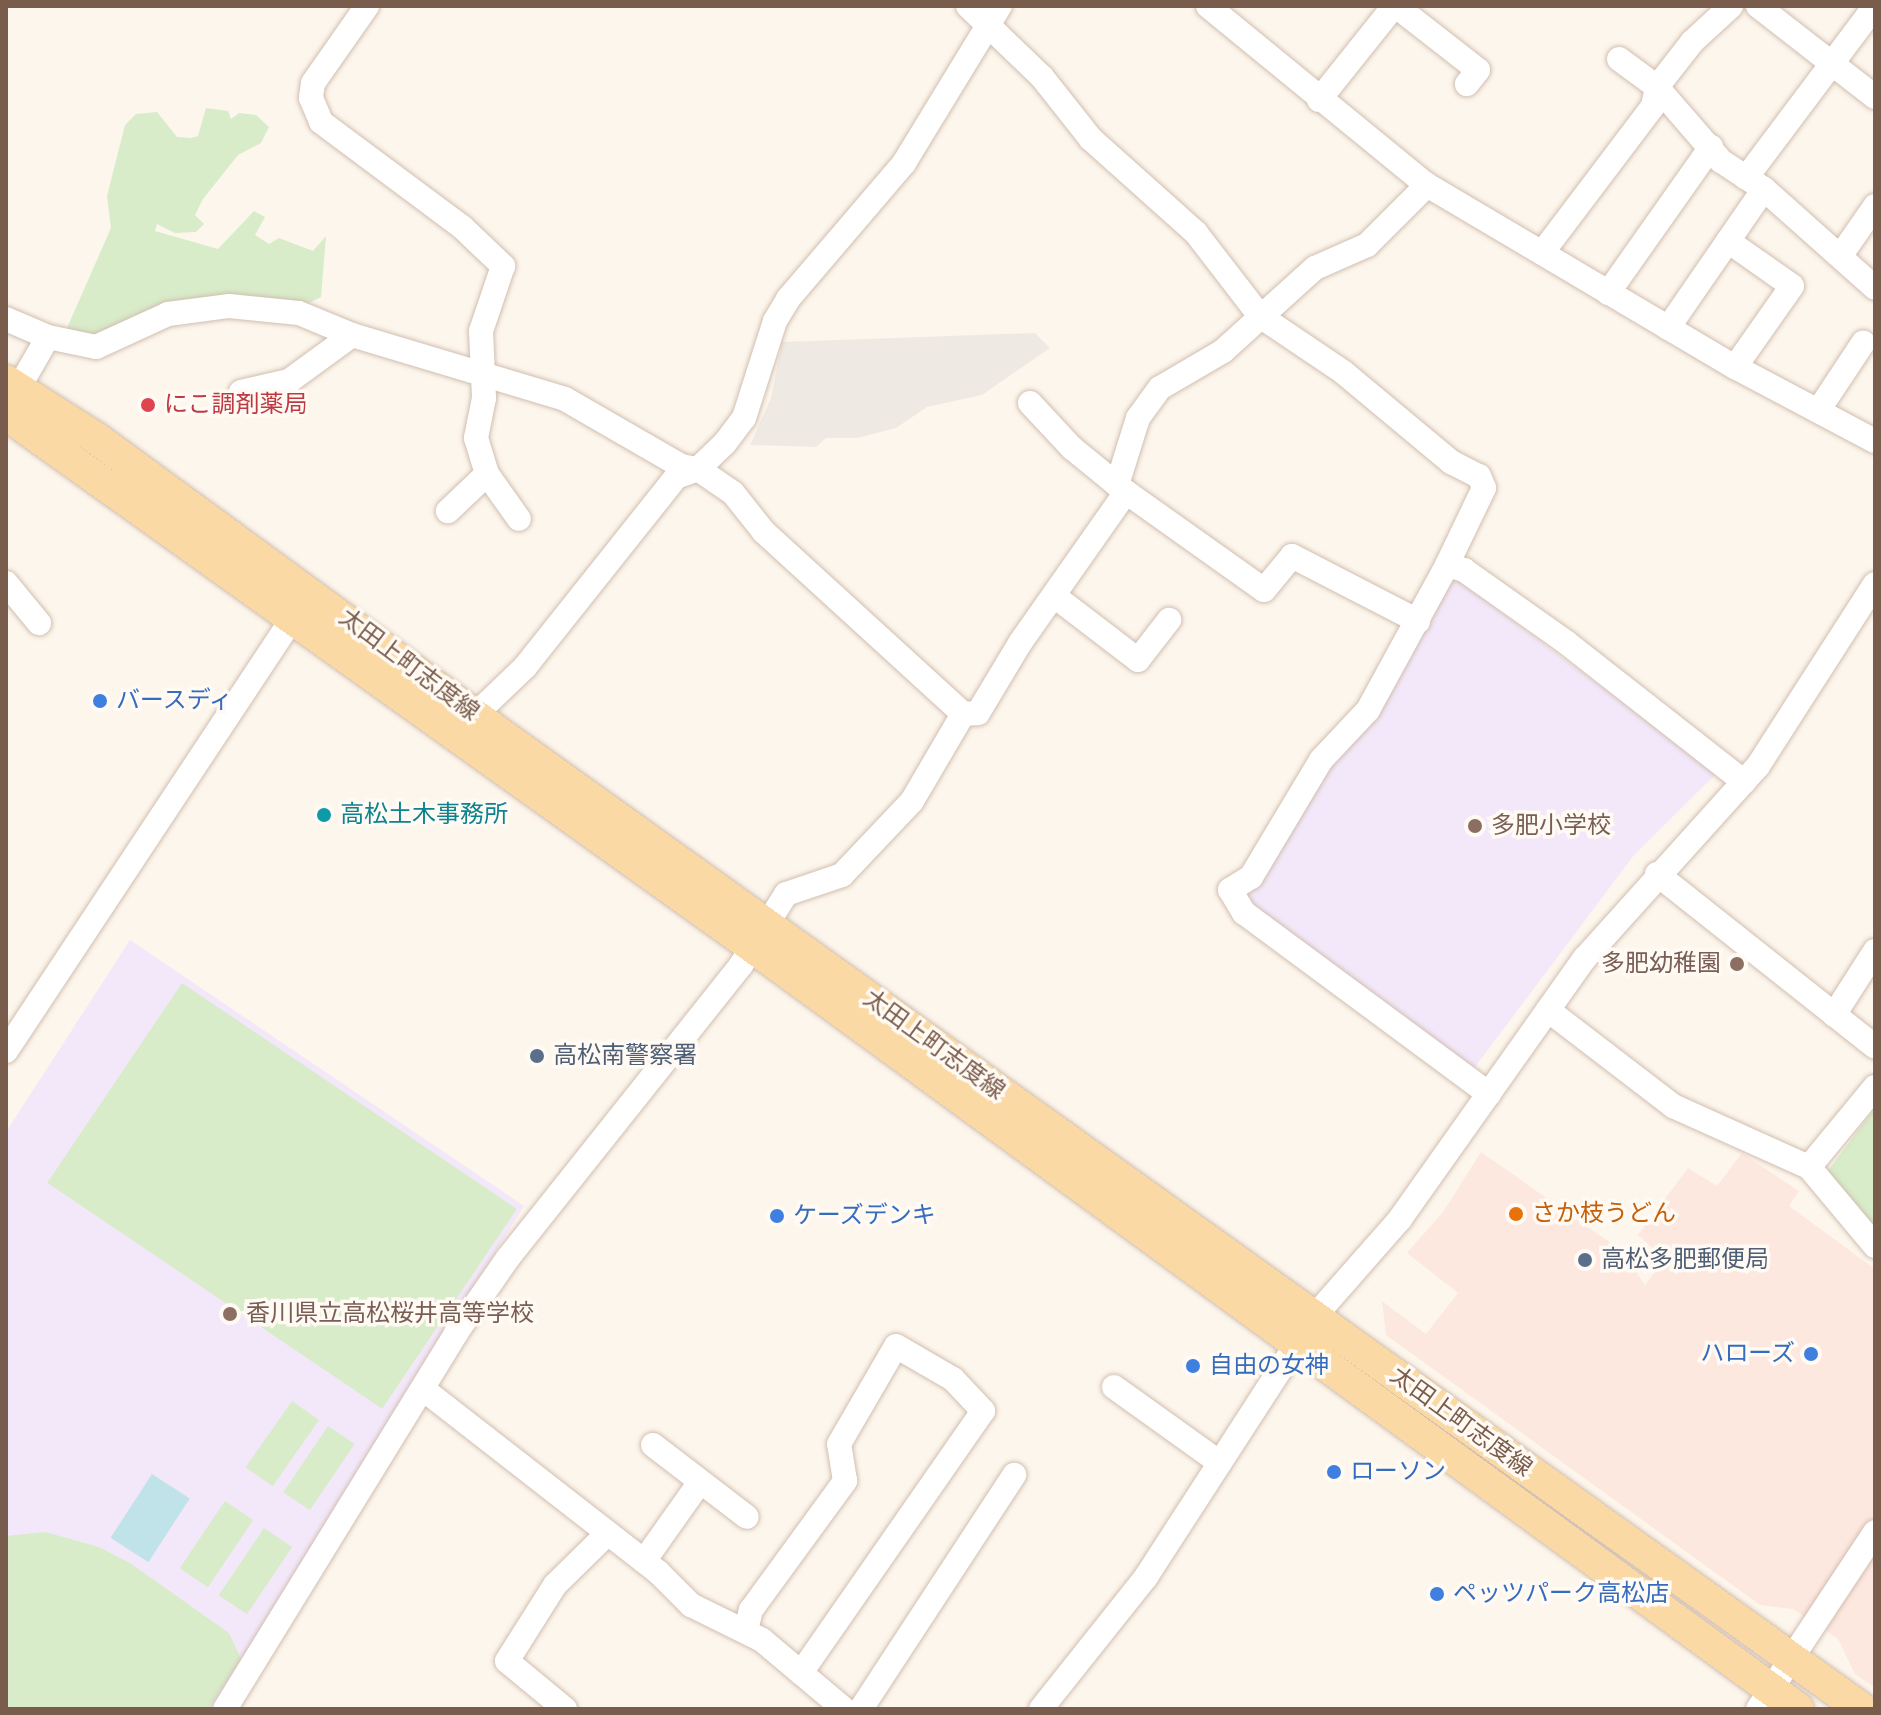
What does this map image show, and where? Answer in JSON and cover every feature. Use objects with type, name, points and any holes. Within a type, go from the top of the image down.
[{"type":"main road","name":"太田上町志度線","points":[[9,398],[311,592],[486,735],[1306,1331],[1862,1709]]},
{"type":"main road","name":"太田上町志度線","points":[[9,398],[291,621],[486,735]]},
{"type":"main road","name":"太田上町志度線","points":[[1306,1331],[1764,1699],[1798,1709]]},
{"type":"street","points":[[367,6],[313,83],[311,98],[321,122],[462,227],[503,266],[481,331],[480,370],[484,398],[476,438],[487,474],[519,519]]},
{"type":"street","points":[[968,6],[995,15],[1074,111],[1091,139],[1196,233],[1260,316],[1343,372],[1451,462],[1479,476],[1484,488],[1418,621],[1368,710],[1321,760],[1251,877],[1230,890],[1244,913],[1489,1094]]},
{"type":"street","points":[[1319,100],[1395,6],[1478,70],[1467,84]]},
{"type":"street","points":[[1542,253],[1653,106],[1657,87],[1692,42],[1731,6]]},
{"type":"street","points":[[1758,6],[1875,97]]},
{"type":"street","points":[[1668,328],[1728,241],[1755,183],[1833,62],[1875,6]]},
{"type":"street","points":[[1214,8],[1319,100],[1427,185],[1735,367],[1875,441]]},
{"type":"street","points":[[486,735],[525,667],[676,477],[698,469],[744,418],[775,321],[788,299],[904,163],[995,15]]},
{"type":"street","points":[[1619,59],[1657,87],[1711,147],[1841,255],[1875,288]]},
{"type":"street","points":[[1608,293],[1711,147]]},
{"type":"street","points":[[6,319],[48,337],[96,347],[168,314],[229,306],[299,313],[352,335],[480,370],[565,399],[681,466],[698,469],[733,493],[764,532],[963,714],[978,713],[1020,643],[1057,598],[1122,489],[1138,418],[1160,388],[1223,351],[1315,268],[1367,245],[1427,185]]},
{"type":"street","points":[[1841,255],[1875,206]]},
{"type":"street","points":[[1728,241],[1792,286],[1735,367]]},
{"type":"street","points":[[241,392],[289,381],[352,335]]},
{"type":"street","points":[[9,398],[48,337]]},
{"type":"street","points":[[1818,411],[1863,343]]},
{"type":"street","points":[[1030,403],[1122,489],[1264,590],[1292,556],[1418,621]]},
{"type":"street","points":[[448,511],[487,474]]},
{"type":"street","points":[[1447,565],[1464,570],[1567,643],[1744,782]]},
{"type":"street","points":[[6,583],[39,623]]},
{"type":"street","points":[[1041,1709],[1114,1622],[1306,1331],[1400,1219],[1548,1010],[1657,874],[1744,782],[1875,584]]},
{"type":"street","points":[[6,1051],[311,592]]},
{"type":"street","points":[[1057,598],[1138,660],[1169,620]]},
{"type":"street","points":[[225,1709],[508,1258],[761,936],[786,894],[842,875],[912,801],[963,714]]},
{"type":"street","points":[[1657,874],[1875,1047]]},
{"type":"street","points":[[1834,1015],[1875,951]]},
{"type":"street","points":[[1548,1010],[1673,1106],[1809,1167],[1875,1246]]},
{"type":"street","points":[[1809,1167],[1875,1087]]},
{"type":"street","points":[[746,1631],[751,1610],[845,1481],[839,1444],[896,1346],[953,1379],[983,1411],[801,1673]]},
{"type":"street","points":[[1114,1387],[1220,1463]]},
{"type":"street","points":[[423,1389],[644,1561],[691,1605],[746,1631],[843,1709]]},
{"type":"street","points":[[653,1445],[747,1517]]},
{"type":"street","points":[[861,1709],[1014,1475]]},
{"type":"street","points":[[644,1561],[700,1482]]},
{"type":"street","points":[[1764,1699],[1875,1532]]},
{"type":"street","points":[[565,1709],[515,1673],[507,1661],[555,1585],[608,1533]]},
{"type":"shaded area","points":[[1035,333],[1050,348],[982,395],[927,407],[896,428],[858,438],[826,438],[816,447],[750,445],[771,398],[782,342]]},
{"type":"shaded area","name":"多肥小学校","points":[[1458,580],[1717,773],[1634,855],[1472,1071],[1235,892],[1445,582]]},
{"type":"shaded area","name":"香川県立高松桜井高等学校","points":[[130,940],[524,1206],[212,1709],[6,1709],[6,1132]]},
{"type":"shaded area","points":[[1481,1152],[1622,1251],[1645,1285],[1665,1259],[1638,1235],[1688,1168],[1717,1186],[1742,1153],[1799,1191],[1789,1206],[1875,1269],[1875,1688],[1855,1674],[1838,1639],[1793,1609],[1760,1605],[1386,1335],[1382,1301],[1426,1334],[1458,1293],[1407,1253],[1443,1212]]},
{"type":"green space","points":[[206,108],[228,111],[231,119],[239,113],[256,115],[269,127],[261,143],[238,155],[203,199],[195,215],[204,224],[196,232],[175,233],[157,224],[155,231],[218,249],[254,211],[265,217],[255,235],[269,244],[279,238],[313,251],[326,236],[321,297],[305,305],[90,338],[67,328],[111,228],[107,196],[125,125],[136,114],[157,112],[177,137],[191,138],[198,136]]},
{"type":"green space","points":[[182,983],[517,1209],[382,1409],[47,1183]]},
{"type":"green space","points":[[1875,1108],[1875,1235],[1824,1176]]},
{"type":"green space","points":[[292,1401],[319,1420],[273,1486],[246,1467]]},
{"type":"green space","points":[[328,1426],[355,1444],[310,1510],[283,1492]]},
{"type":"green space","points":[[225,1501],[253,1520],[208,1587],[180,1568]]},
{"type":"green space","points":[[264,1528],[292,1547],[247,1614],[219,1595]]},
{"type":"green space","points":[[45,1532],[99,1547],[130,1563],[229,1633],[241,1659],[208,1709],[6,1709],[6,1536]]},
{"type":"water","points":[[152,1474],[190,1499],[148,1562],[111,1538]]},
{"type":"place","name":"にこ調剤薬局","points":[[148,405]]},
{"type":"place","name":"バースディ","points":[[100,701]]},
{"type":"place","name":"高松土木事務所","points":[[324,815]]},
{"type":"place","name":"多肥小学校","points":[[1475,826]]},
{"type":"place","name":"多肥幼稚園","points":[[1737,964]]},
{"type":"place","name":"高松南警察署","points":[[537,1056]]},
{"type":"place","name":"さか枝うどん","points":[[1516,1214]]},
{"type":"place","name":"ケーズデンキ","points":[[777,1216]]},
{"type":"place","name":"高松多肥郵便局","points":[[1585,1260]]},
{"type":"place","name":"香川県立高松桜井高等学校","points":[[230,1314]]},
{"type":"place","name":"ハローズ","points":[[1811,1354]]},
{"type":"place","name":"自由の女神","points":[[1193,1366]]},
{"type":"place","name":"ローソン","points":[[1334,1472]]},
{"type":"place","name":"ペッツパーク高松店","points":[[1437,1594]]}]
